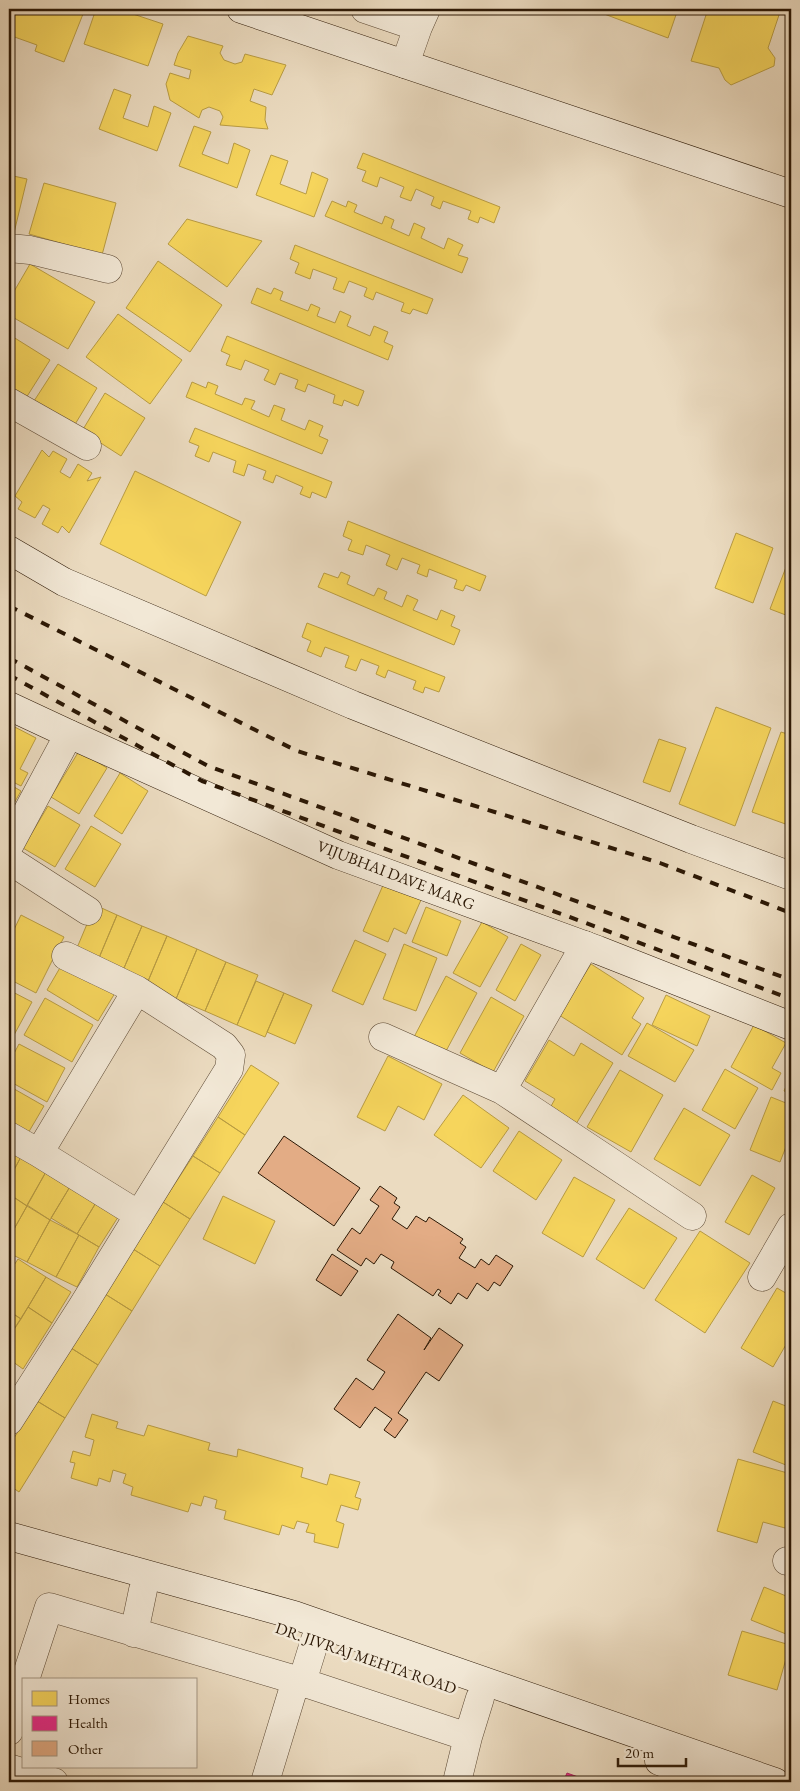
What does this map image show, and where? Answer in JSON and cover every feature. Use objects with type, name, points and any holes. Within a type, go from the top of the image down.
[{"type":"street","points":[[241,9],[791,194]]},
{"type":"street","points":[[365,9],[422,18],[405,64]]},
{"type":"street","points":[[9,248],[30,250],[108,270]]},
{"type":"street","points":[[9,402],[87,446]]},
{"type":"street","points":[[9,550],[64,582],[344,701],[691,839],[791,876]]},
{"type":"street","name":"VIJUBHAI DAVE MARG","points":[[9,706],[338,855],[585,945],[791,1026]]},
{"type":"street","points":[[9,846],[69,734]]},
{"type":"street","points":[[9,860],[88,910]]},
{"type":"street","points":[[502,1090],[585,945]]},
{"type":"street","points":[[9,1421],[229,1069],[231,1055],[224,1046],[137,990],[66,956]]},
{"type":"street","points":[[39,1153],[137,990]]},
{"type":"street","points":[[383,1037],[502,1090],[692,1216]]},
{"type":"street","points":[[9,1136],[139,1214]]},
{"type":"street","points":[[762,1277],[791,1227]]},
{"type":"street","points":[[9,1536],[294,1614],[775,1782]]},
{"type":"street","name":"DR. JIVRAJ MEHTA ROAD","points":[[9,1554],[261,1621],[579,1731],[716,1782]]},
{"type":"street","points":[[134,1633],[143,1590]]},
{"type":"street","points":[[26,1678],[49,1607],[299,1681],[468,1737]]},
{"type":"street","points":[[265,1782],[315,1640]]},
{"type":"street","points":[[9,1731],[22,1690]]},
{"type":"street","points":[[457,1782],[480,1698]]},
{"type":"street","points":[[9,1768],[54,1782]]},
{"type":"building: Homes","points":[[9,9],[85,9],[64,62],[35,51],[37,45],[9,35]]},
{"type":"building: Homes","points":[[96,9],[118,9],[163,24],[148,66],[84,44]]},
{"type":"building: Homes","points":[[591,9],[678,9],[668,38]]},
{"type":"building: Homes","points":[[708,9],[781,9],[768,48],[775,58],[774,66],[731,85],[725,80],[719,68],[691,61]]},
{"type":"building: Homes","points":[[188,36],[223,46],[220,53],[224,60],[235,64],[242,62],[245,54],[286,65],[272,95],[254,89],[250,101],[266,107],[265,120],[268,129],[220,125],[223,117],[220,111],[209,107],[202,110],[199,118],[170,100],[166,84],[170,73],[189,79],[191,70],[174,65],[178,53]]},
{"type":"building: Homes","points":[[114,89],[131,95],[123,118],[148,127],[154,106],[171,113],[157,151],[99,129]]},
{"type":"building: Homes","points":[[194,126],[211,132],[202,154],[228,164],[234,143],[250,150],[237,188],[179,166]]},
{"type":"building: Homes","points":[[363,153],[500,207],[494,223],[480,217],[478,223],[468,219],[471,211],[443,201],[440,209],[431,205],[434,197],[416,189],[411,201],[400,197],[404,187],[380,177],[377,187],[362,181],[366,171],[357,168]]},
{"type":"building: Homes","points":[[271,155],[288,161],[280,184],[306,194],[312,172],[328,179],[314,217],[256,195]]},
{"type":"building: Homes","points":[[9,175],[27,179],[13,237],[9,236]]},
{"type":"building: Homes","points":[[44,183],[116,203],[102,255],[29,234]]},
{"type":"building: Homes","points":[[332,201],[346,207],[348,201],[357,205],[354,212],[382,224],[385,216],[394,220],[391,228],[409,236],[414,223],[425,228],[421,238],[444,249],[448,238],[463,245],[458,255],[468,258],[462,273],[325,216]]},
{"type":"building: Homes","points":[[187,219],[262,241],[227,287],[168,244]]},
{"type":"building: Homes","points":[[295,245],[433,299],[427,314],[413,309],[410,314],[401,311],[404,303],[376,292],[373,300],[364,296],[367,288],[349,281],[344,293],[333,289],[337,278],[313,269],[310,279],[295,273],[299,263],[290,259]]},
{"type":"building: Homes","points":[[158,261],[222,305],[190,352],[126,308]]},
{"type":"building: Homes","points":[[30,264],[95,302],[68,349],[9,315],[9,300]]},
{"type":"building: Homes","points":[[257,288],[271,294],[274,288],[283,292],[280,300],[308,311],[311,304],[320,308],[317,316],[335,323],[340,311],[351,316],[347,326],[370,336],[374,326],[388,332],[384,342],[393,346],[388,360],[251,303]]},
{"type":"building: Homes","points":[[118,314],[182,360],[150,404],[86,357]]},
{"type":"building: Homes","points":[[10,335],[50,360],[26,398],[9,387]]},
{"type":"building: Homes","points":[[227,336],[364,391],[358,406],[344,400],[342,406],[333,403],[335,395],[308,384],[305,392],[295,388],[298,380],[280,373],[275,385],[264,380],[269,370],[245,360],[241,370],[226,365],[230,355],[221,351]]},
{"type":"building: Homes","points":[[58,364],[97,388],[74,426],[34,401]]},
{"type":"building: Homes","points":[[192,382],[206,388],[208,382],[218,386],[215,394],[242,405],[245,398],[255,401],[251,409],[269,417],[274,405],[285,409],[281,420],[305,430],[309,420],[323,426],[319,436],[328,440],[322,454],[186,397]]},
{"type":"building: Homes","points":[[105,393],[145,418],[121,456],[82,431]]},
{"type":"building: Homes","points":[[195,428],[332,482],[326,498],[312,492],[310,498],[300,494],[303,487],[276,475],[273,483],[263,479],[266,471],[248,464],[244,476],[233,472],[236,461],[213,452],[209,462],[195,456],[199,446],[189,442]]},
{"type":"building: Homes","points":[[42,450],[49,457],[53,451],[67,459],[60,472],[70,478],[78,464],[92,473],[87,481],[101,477],[69,533],[62,526],[58,533],[42,524],[50,509],[43,505],[35,518],[18,509],[22,502],[15,496]]},
{"type":"building: Homes","points":[[135,471],[241,522],[206,596],[100,544]]},
{"type":"building: Homes","points":[[348,521],[486,576],[480,591],[466,585],[463,591],[454,588],[457,580],[429,569],[427,577],[417,573],[420,565],[402,558],[397,570],[386,565],[390,555],[366,545],[363,555],[348,550],[352,540],[343,536]]},
{"type":"building: Homes","points":[[736,533],[773,548],[753,603],[715,588]]},
{"type":"building: Homes","points":[[791,554],[791,617],[770,609]]},
{"type":"building: Homes","points":[[341,572],[350,576],[347,584],[374,596],[378,588],[387,592],[384,599],[402,607],[407,595],[418,600],[413,610],[437,620],[441,610],[455,616],[451,626],[460,630],[454,645],[318,587],[324,573],[338,578]]},
{"type":"building: Homes","points":[[307,623],[445,677],[439,692],[425,687],[423,693],[413,689],[416,681],[388,670],[385,678],[376,674],[379,666],[361,659],[356,671],[345,667],[349,656],[325,647],[321,657],[307,651],[311,641],[302,637]]},
{"type":"building: Homes","points":[[716,707],[771,728],[735,826],[679,804]]},
{"type":"building: Homes","points":[[9,724],[36,738],[20,769],[28,773],[21,786],[9,780]]},
{"type":"building: Homes","points":[[781,732],[791,735],[791,826],[752,812]]},
{"type":"building: Homes","points":[[659,739],[686,748],[670,792],[643,782]]},
{"type":"building: Homes","points":[[79,751],[107,768],[79,814],[51,797]]},
{"type":"building: Homes","points":[[120,773],[148,791],[122,834],[94,816]]},
{"type":"building: Homes","points":[[9,784],[21,791],[9,812]]},
{"type":"building: Homes","points":[[48,806],[80,825],[55,867],[23,848]]},
{"type":"building: Homes","points":[[91,826],[121,844],[95,887],[65,869]]},
{"type":"building: Homes","points":[[384,883],[421,900],[406,934],[394,928],[388,942],[363,931]]},
{"type":"building: Homes","points":[[95,905],[117,915],[96,965],[74,955]]},
{"type":"building: Homes","points":[[426,907],[461,921],[447,956],[412,942]]},
{"type":"building: Homes","points":[[21,915],[64,937],[36,993],[9,979],[9,940]]},
{"type":"building: Homes","points":[[117,915],[142,926],[121,975],[96,965]]},
{"type":"building: Homes","points":[[482,922],[508,937],[480,987],[453,973]]},
{"type":"building: Homes","points":[[142,926],[167,936],[146,986],[121,975]]},
{"type":"building: Homes","points":[[167,936],[197,949],[176,999],[146,986]]},
{"type":"building: Homes","points":[[355,940],[386,954],[363,1005],[332,991]]},
{"type":"building: Homes","points":[[404,944],[437,958],[416,1011],[383,999]]},
{"type":"building: Homes","points":[[521,944],[541,955],[515,1001],[496,990]]},
{"type":"building: Homes","points":[[197,949],[226,962],[205,1011],[176,999]]},
{"type":"building: Homes","points":[[226,962],[258,975],[237,1025],[205,1011]]},
{"type":"building: Homes","points":[[591,964],[644,998],[632,1018],[641,1024],[622,1055],[559,1015]]},
{"type":"building: Homes","points":[[61,966],[90,983],[95,974],[115,993],[98,1021],[47,990]]},
{"type":"building: Homes","points":[[446,976],[477,993],[445,1053],[414,1037]]},
{"type":"building: Homes","points":[[256,981],[284,993],[265,1037],[237,1025]]},
{"type":"building: Homes","points":[[9,990],[32,1002],[14,1035],[9,1032]]},
{"type":"building: Homes","points":[[284,993],[312,1005],[295,1044],[267,1032]]},
{"type":"building: Homes","points":[[666,995],[710,1016],[697,1046],[652,1025]]},
{"type":"building: Homes","points":[[491,997],[524,1016],[493,1072],[460,1053]]},
{"type":"building: Homes","points":[[45,998],[93,1025],[72,1062],[24,1035]]},
{"type":"building: Homes","points":[[647,1023],[694,1050],[675,1082],[628,1056]]},
{"type":"building: Homes","points":[[754,1025],[786,1043],[772,1068],[781,1073],[772,1090],[731,1067]]},
{"type":"building: Homes","points":[[549,1040],[574,1056],[581,1043],[613,1063],[576,1124],[550,1108],[555,1099],[525,1081]]},
{"type":"building: Homes","points":[[19,1044],[65,1068],[47,1102],[9,1081],[9,1063]]},
{"type":"building: Homes","points":[[388,1056],[442,1084],[424,1120],[398,1106],[385,1131],[357,1117]]},
{"type":"building: Homes","points":[[251,1065],[279,1083],[245,1135],[218,1117]]},
{"type":"building: Homes","points":[[725,1069],[758,1088],[735,1129],[702,1110]]},
{"type":"building: Homes","points":[[620,1070],[663,1095],[631,1152],[587,1127]]},
{"type":"building: Homes","points":[[791,1075],[791,1094],[784,1091]]},
{"type":"building: Homes","points":[[9,1086],[44,1106],[24,1140],[9,1130]]},
{"type":"building: Homes","points":[[463,1095],[509,1128],[481,1168],[434,1135]]},
{"type":"building: Homes","points":[[771,1097],[791,1105],[791,1134],[780,1162],[750,1150]]},
{"type":"building: Homes","points":[[684,1108],[730,1135],[700,1186],[654,1159]]},
{"type":"building: Homes","points":[[218,1117],[245,1135],[220,1173],[193,1156]]},
{"type":"building: Homes","points":[[519,1131],[562,1160],[536,1200],[493,1171]]},
{"type":"building: Homes","points":[[9,1147],[22,1155],[9,1179]]},
{"type":"building: Homes","points":[[22,1155],[47,1170],[27,1206],[9,1194],[9,1179]]},
{"type":"building: Homes","points":[[193,1156],[220,1173],[190,1219],[163,1202]]},
{"type":"building: Homes","points":[[47,1170],[71,1185],[50,1220],[27,1205]]},
{"type":"building: Homes","points":[[752,1175],[775,1188],[749,1235],[725,1222]]},
{"type":"building: Homes","points":[[574,1177],[615,1200],[583,1257],[542,1233]]},
{"type":"building: Homes","points":[[71,1185],[97,1201],[77,1234],[51,1218]]},
{"type":"building: Homes","points":[[9,1194],[27,1206],[9,1238]]},
{"type":"building: Homes","points":[[223,1196],[275,1221],[255,1264],[203,1239]]},
{"type":"building: Homes","points":[[97,1201],[120,1214],[99,1247],[77,1234]]},
{"type":"building: Homes","points":[[163,1202],[190,1219],[160,1266],[133,1249]]},
{"type":"building: Homes","points":[[27,1206],[50,1220],[27,1262],[9,1253],[9,1238]]},
{"type":"building: Homes","points":[[629,1208],[677,1238],[644,1289],[596,1259]]},
{"type":"building: Homes","points":[[50,1220],[79,1235],[56,1277],[27,1262]]},
{"type":"building: Homes","points":[[700,1231],[750,1263],[705,1333],[655,1300]]},
{"type":"building: Homes","points":[[79,1235],[99,1247],[77,1287],[56,1277]]},
{"type":"building: Homes","points":[[133,1249],[160,1266],[132,1311],[105,1294]]},
{"type":"building: Homes","points":[[18,1259],[46,1277],[21,1319],[9,1311],[9,1273]]},
{"type":"building: Homes","points":[[46,1277],[71,1292],[52,1323],[28,1307]]},
{"type":"building: Homes","points":[[777,1288],[791,1296],[791,1336],[773,1367],[741,1348]]},
{"type":"building: Homes","points":[[105,1294],[132,1311],[98,1365],[71,1348]]},
{"type":"building: Homes","points":[[28,1307],[52,1323],[23,1369],[9,1359],[9,1337]]},
{"type":"building: Homes","points":[[9,1311],[21,1319],[9,1337]]},
{"type":"building: Homes","points":[[71,1348],[98,1365],[65,1418],[37,1401]]},
{"type":"building: Homes","points":[[37,1401],[65,1418],[19,1492],[9,1485],[9,1446]]},
{"type":"building: Homes","points":[[773,1401],[791,1408],[791,1467],[753,1452]]},
{"type":"building: Homes","points":[[92,1414],[118,1422],[116,1428],[144,1436],[148,1425],[210,1443],[208,1450],[237,1457],[238,1449],[303,1468],[301,1477],[327,1485],[330,1474],[360,1482],[355,1497],[361,1499],[358,1510],[341,1505],[336,1521],[344,1524],[338,1548],[314,1542],[315,1534],[306,1532],[309,1524],[297,1521],[294,1529],[282,1525],[279,1535],[224,1519],[226,1511],[215,1508],[217,1500],[204,1496],[201,1506],[191,1503],[188,1512],[131,1495],[133,1487],[123,1483],[126,1474],[113,1470],[110,1482],[99,1478],[97,1486],[71,1478],[75,1463],[70,1462],[73,1451],[90,1456],[94,1440],[85,1437]]},
{"type":"building: Homes","points":[[738,1459],[791,1474],[791,1508],[785,1528],[763,1522],[757,1543],[717,1531]]},
{"type":"building: Homes","points":[[764,1587],[791,1598],[791,1636],[751,1620]]},
{"type":"building: Homes","points":[[742,1631],[790,1645],[777,1690],[728,1675]]},
{"type":"building: Health","points":[[567,1773],[592,1782],[563,1782]]},
{"type":"building: Other","points":[[284,1136],[360,1188],[334,1226],[258,1173]]},
{"type":"building: Other","points":[[380,1186],[397,1198],[394,1203],[400,1207],[392,1219],[407,1229],[416,1216],[426,1222],[429,1217],[463,1239],[460,1243],[466,1247],[459,1258],[475,1268],[481,1259],[489,1265],[496,1255],[513,1266],[500,1286],[494,1282],[488,1291],[477,1283],[467,1299],[458,1293],[451,1304],[438,1295],[441,1291],[438,1289],[433,1296],[391,1268],[394,1262],[381,1254],[374,1264],[366,1258],[361,1266],[337,1250],[352,1228],[360,1234],[379,1206],[370,1200]]},
{"type":"building: Other","points":[[332,1254],[358,1271],[341,1296],[316,1280]]},
{"type":"building: Other","points":[[398,1314],[431,1338],[424,1350],[439,1328],[463,1345],[439,1381],[426,1372],[398,1413],[408,1420],[395,1438],[384,1430],[392,1419],[375,1407],[360,1428],[334,1409],[356,1378],[373,1390],[385,1372],[367,1360]]},
{"type":"railway","points":[[9,606],[297,751],[660,863],[791,913]]},
{"type":"railway","points":[[9,658],[208,766],[791,980]]},
{"type":"railway","points":[[9,675],[202,781],[791,999]]}]
